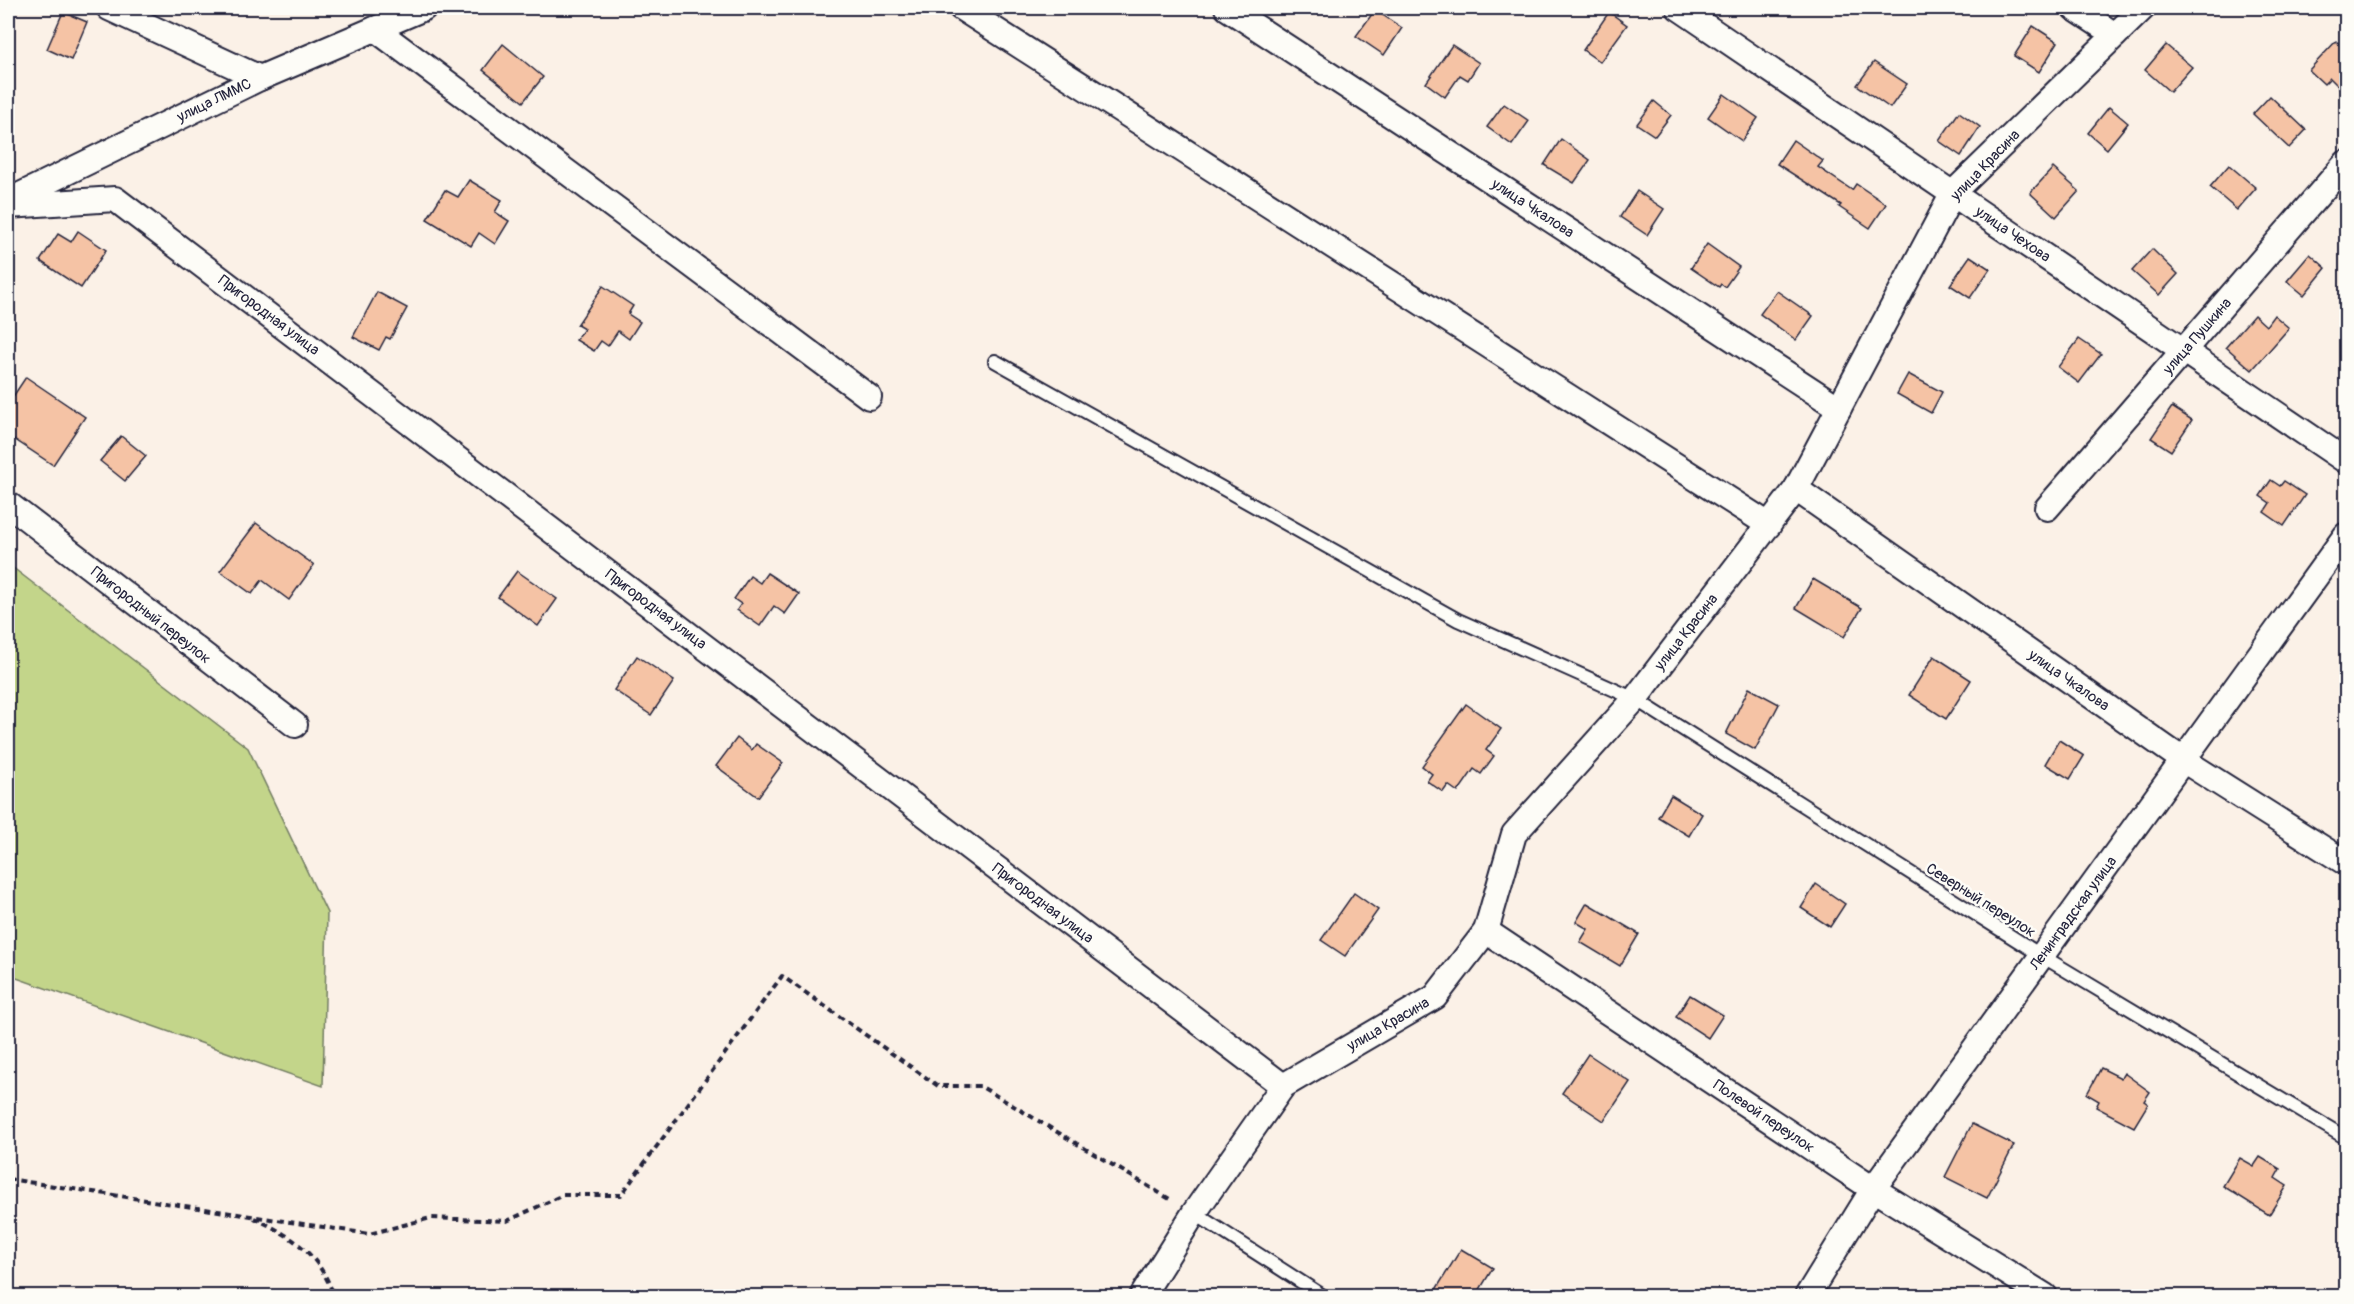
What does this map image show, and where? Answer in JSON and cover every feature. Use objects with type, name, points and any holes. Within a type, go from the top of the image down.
[{"type":"street","points":[[109,8],[260,78]]},
{"type":"street","name":"улица ЛММС","points":[[8,201],[260,78],[424,8]]},
{"type":"street","points":[[961,8],[1769,525]]},
{"type":"street","name":"улица Чкалова","points":[[1227,8],[1839,408]]},
{"type":"street","name":"улица Чехова","points":[[1679,8],[2346,461]]},
{"type":"street","points":[[2074,8],[2115,35]]},
{"type":"street","name":"улица Красина","points":[[1142,1296],[1194,1214],[1283,1086],[1435,997],[1486,931],[1514,834],[1635,699],[1796,489],[1953,193],[2143,8]]},
{"type":"street","points":[[375,28],[869,398]]},
{"type":"street","name":"улица Пушкина","points":[[2048,508],[2346,163]]},
{"type":"street","name":"Пригородная улица","points":[[8,206],[115,199],[1283,1086]]},
{"type":"street","name":"улица Чкалова","points":[[1796,489],[2183,760],[2346,863]]},
{"type":"street","name":"Пригородный переулок","points":[[8,504],[294,725]]},
{"type":"street","name":"Ленинградская улица","points":[[1807,1296],[1873,1189],[2346,535]]},
{"type":"street","name":"Полевой переулок","points":[[1486,931],[1873,1189],[2045,1296]]},
{"type":"lane","name":"Северный переулок","points":[[995,361],[1458,620],[1635,699],[2042,956],[2346,1138]]},
{"type":"lane","points":[[1194,1214],[1323,1296]]},
{"type":"path","points":[[8,1179],[369,1234],[431,1218],[507,1221],[563,1195],[621,1196],[782,976],[938,1086],[980,1086],[1194,1214]]},
{"type":"path","points":[[250,1216],[286,1233],[314,1256],[334,1296]]},
{"type":"green space","points":[[8,564],[248,748],[327,913],[323,1086],[8,975]]},
{"type":"building","points":[[1375,10],[1402,28],[1384,55],[1356,36]]},
{"type":"building","points":[[63,12],[87,22],[71,60],[47,49]]},
{"type":"building","points":[[1609,12],[1627,25],[1600,62],[1583,50]]},
{"type":"building","points":[[2033,26],[2058,42],[2039,72],[2014,56]]},
{"type":"building","points":[[2336,41],[2346,50],[2346,94],[2330,78],[2324,84],[2309,70]]},
{"type":"building","points":[[503,44],[543,77],[523,102],[483,70]]},
{"type":"building","points":[[1452,45],[1479,63],[1468,80],[1460,75],[1445,97],[1426,83]]},
{"type":"building","points":[[2166,45],[2192,67],[2170,92],[2145,70]]},
{"type":"building","points":[[1874,62],[1907,84],[1890,108],[1857,85]]},
{"type":"building","points":[[1724,94],[1758,118],[1742,141],[1708,117]]},
{"type":"building","points":[[2270,96],[2306,130],[2289,148],[2253,114]]},
{"type":"building","points":[[1654,101],[1671,115],[1655,136],[1637,124]]},
{"type":"building","points":[[1504,104],[1529,121],[1512,145],[1487,127]]},
{"type":"building","points":[[2109,107],[2128,123],[2107,149],[2088,133]]},
{"type":"building","points":[[1959,112],[1980,127],[1961,156],[1939,141]]},
{"type":"building","points":[[1561,139],[1590,160],[1574,183],[1544,165]]},
{"type":"building","points":[[1793,140],[1823,161],[1818,167],[1852,190],[1856,184],[1886,204],[1870,228],[1839,207],[1841,205],[1777,164]]},
{"type":"building","points":[[2229,165],[2256,188],[2237,210],[2210,187]]},
{"type":"building","points":[[2053,168],[2079,191],[2056,217],[2030,193]]},
{"type":"building","points":[[469,180],[502,200],[495,212],[509,221],[495,244],[479,233],[471,246],[427,219],[445,190],[458,197]]},
{"type":"building","points":[[1637,191],[1664,209],[1647,235],[1620,217]]},
{"type":"building","points":[[78,231],[106,250],[81,288],[40,261],[58,234],[71,242]]},
{"type":"building","points":[[1707,244],[1739,267],[1725,287],[1721,284],[1719,287],[1691,268]]},
{"type":"building","points":[[2152,249],[2178,274],[2159,295],[2132,271]]},
{"type":"building","points":[[2310,254],[2326,268],[2304,295],[2287,281]]},
{"type":"building","points":[[1970,256],[1990,269],[1970,298],[1950,285]]},
{"type":"building","points":[[603,286],[633,306],[628,314],[640,322],[629,339],[618,331],[608,346],[601,341],[594,351],[576,340],[584,329],[577,325]]},
{"type":"building","points":[[1777,291],[1813,316],[1796,340],[1760,314]]},
{"type":"building","points":[[377,292],[407,308],[390,339],[386,337],[379,350],[353,337]]},
{"type":"building","points":[[2254,315],[2266,326],[2274,315],[2289,328],[2252,370],[2226,347]]},
{"type":"building","points":[[2079,339],[2101,354],[2079,383],[2058,367]]},
{"type":"building","points":[[1908,374],[1942,392],[1931,413],[1897,394]]},
{"type":"building","points":[[26,377],[85,417],[53,465],[8,435],[8,404]]},
{"type":"building","points":[[2172,407],[2192,420],[2171,451],[2151,438]]},
{"type":"building","points":[[121,436],[146,456],[125,481],[100,461]]},
{"type":"building","points":[[2271,480],[2280,486],[2284,481],[2305,495],[2284,526],[2264,512],[2270,503],[2260,496]]},
{"type":"building","points":[[256,523],[314,565],[289,600],[262,580],[252,594],[220,571]]},
{"type":"building","points":[[517,571],[557,599],[538,626],[498,597]]},
{"type":"building","points":[[767,573],[799,594],[785,614],[774,606],[760,626],[737,610],[741,604],[734,599],[750,576],[760,583]]},
{"type":"building","points":[[1813,579],[1862,608],[1844,637],[1796,608]]},
{"type":"building","points":[[637,656],[674,681],[651,715],[614,690]]},
{"type":"building","points":[[1934,656],[1971,680],[1946,719],[1909,695]]},
{"type":"building","points":[[1749,688],[1779,704],[1755,750],[1726,734]]},
{"type":"building","points":[[1466,704],[1501,729],[1486,750],[1494,756],[1481,774],[1474,769],[1458,792],[1448,785],[1443,792],[1427,781],[1432,774],[1422,766]]},
{"type":"building","points":[[737,738],[752,750],[756,744],[783,763],[758,797],[716,766]]},
{"type":"building","points":[[2059,740],[2084,756],[2070,779],[2045,764]]},
{"type":"building","points":[[1671,795],[1702,814],[1689,836],[1658,817]]},
{"type":"building","points":[[1816,884],[1845,904],[1830,927],[1801,908]]},
{"type":"building","points":[[1354,893],[1378,910],[1345,956],[1321,940]]},
{"type":"building","points":[[1587,903],[1639,934],[1620,966],[1580,942],[1588,929],[1576,922]]},
{"type":"building","points":[[1690,995],[1723,1015],[1708,1038],[1676,1017]]},
{"type":"building","points":[[1588,1054],[1630,1082],[1604,1121],[1562,1093]]},
{"type":"building","points":[[2101,1068],[2121,1078],[2124,1073],[2150,1092],[2144,1101],[2148,1104],[2134,1127],[2096,1107],[2099,1101],[2087,1094]]},
{"type":"building","points":[[1972,1124],[2014,1145],[1987,1198],[1945,1177]]},
{"type":"building","points":[[2260,1157],[2280,1169],[2275,1178],[2287,1186],[2269,1215],[2223,1186],[2240,1158],[2254,1166]]},
{"type":"building","points":[[1461,1249],[1493,1268],[1476,1296],[1432,1296]]}]
